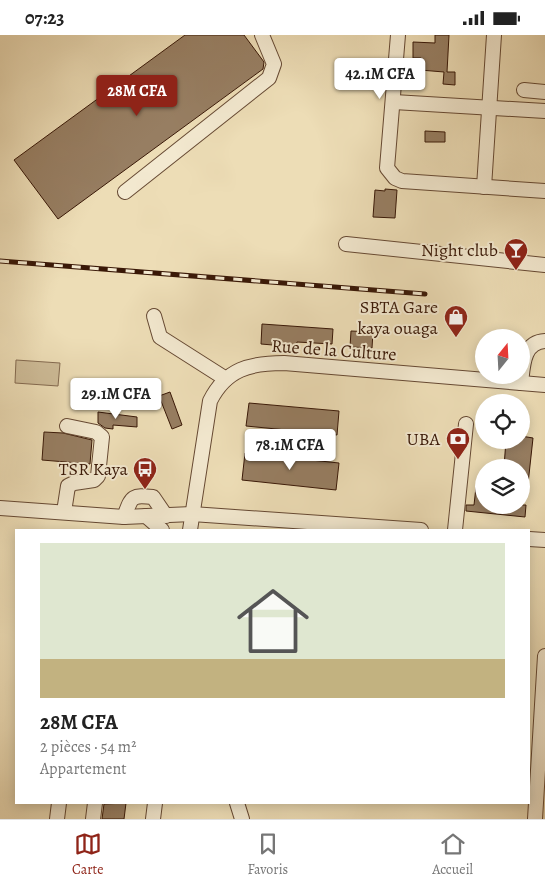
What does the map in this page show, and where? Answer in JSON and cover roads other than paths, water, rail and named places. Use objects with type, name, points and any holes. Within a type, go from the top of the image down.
[{"type":"street","points":[[125,192],[269,78],[274,64],[262,35]]},
{"type":"street","points":[[398,35],[394,102],[387,168],[395,178],[402,181],[545,191]]},
{"type":"street","points":[[484,187],[494,35]]},
{"type":"street","points":[[524,90],[545,92]]},
{"type":"street","points":[[394,102],[545,111]]},
{"type":"street","points":[[346,244],[545,265]]},
{"type":"street","points":[[154,316],[160,337],[226,379]]},
{"type":"street","points":[[530,348],[532,345],[545,341]]},
{"type":"street","name":"Rue de la Culture","points":[[190,529],[210,401],[216,388],[226,379],[252,365],[284,363],[475,379]]},
{"type":"street","name":"Rue de la Culture","points":[[530,384],[545,385]]},
{"type":"street","points":[[455,529],[466,424]]},
{"type":"street","points":[[64,512],[68,486],[74,483],[94,480],[98,476],[102,437],[96,432],[67,426]]},
{"type":"street","points":[[124,517],[132,498],[136,496],[153,497],[166,516]]},
{"type":"street","points":[[0,508],[124,517],[192,514],[245,524],[384,529]]},
{"type":"street","points":[[146,516],[161,529]]},
{"type":"street","points":[[530,539],[545,540]]},
{"type":"street","points":[[535,819],[545,656]]},
{"type":"street","points":[[57,819],[59,804]]},
{"type":"street","points":[[93,819],[95,804]]},
{"type":"street","points":[[153,819],[156,804]]},
{"type":"street","points":[[238,804],[242,819]]},
{"type":"railway","points":[[0,261],[425,294]]},
{"type":"place","name":"Night club","points":[[516,271]]},
{"type":"place","name":"SBTA Gare kaya ouaga","points":[[456,338]]},
{"type":"place","name":"UBA","points":[[458,460]]},
{"type":"place","name":"TSR Kaya","points":[[145,490]]}]
